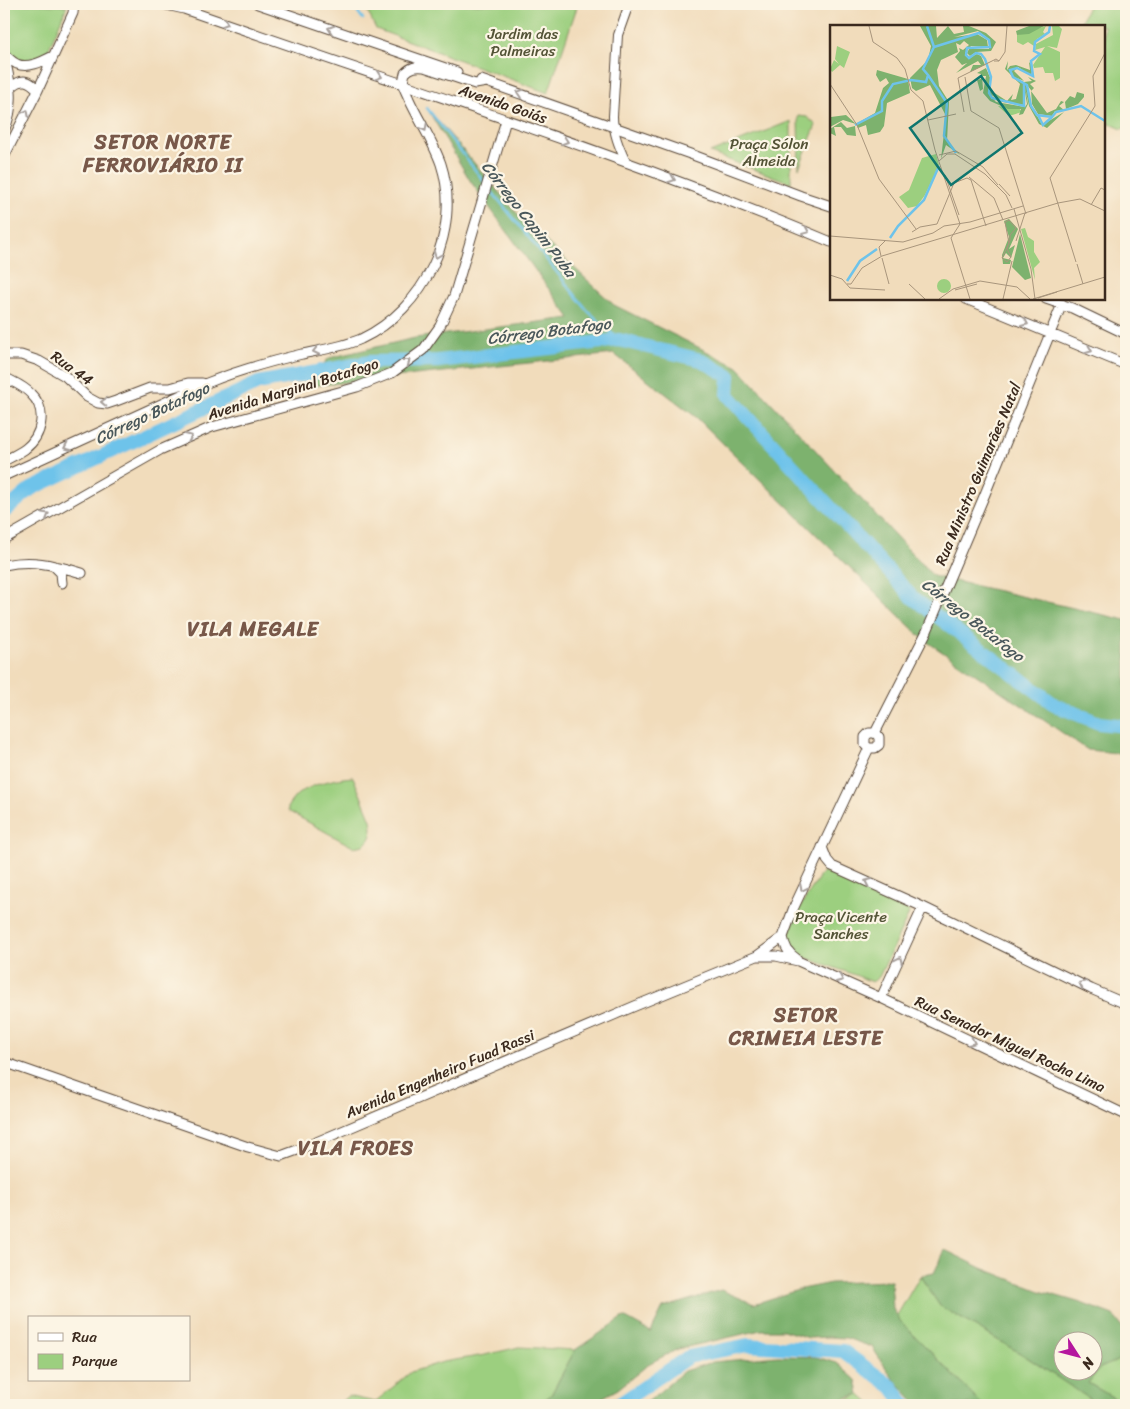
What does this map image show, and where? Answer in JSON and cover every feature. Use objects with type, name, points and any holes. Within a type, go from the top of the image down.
[{"type":"main road","points":[[4,156],[38,90],[74,13],[74,4]]},
{"type":"main road","name":"Avenida Goiás","points":[[162,4],[184,9],[626,162],[830,242]]},
{"type":"main road","name":"Avenida Goiás","points":[[258,4],[613,126],[830,206]]},
{"type":"main road","points":[[4,54],[20,65],[33,64],[53,56]]},
{"type":"main road","points":[[4,54],[12,88],[10,109],[4,131]]},
{"type":"main road","points":[[403,84],[405,73],[418,66],[475,84],[487,82]]},
{"type":"main road","points":[[12,88],[17,82],[24,80],[33,84],[38,90]]},
{"type":"main road","name":"Avenida Marginal Botafogo","points":[[4,476],[236,371],[341,346],[360,339],[378,329],[407,305],[427,278],[435,262],[445,227],[447,208],[446,184],[438,156],[403,84]]},
{"type":"main road","name":"Avenida Marginal Botafogo","points":[[4,539],[160,450],[212,427],[357,387],[392,374],[423,350],[440,326],[451,304],[506,120]]},
{"type":"main road","points":[[968,300],[1126,366]]},
{"type":"main road","points":[[1049,300],[1062,304],[1126,334]]},
{"type":"main road","name":"Rua Ministro Guimarães Natal","points":[[822,847],[869,748],[879,745],[879,737],[875,733],[939,602],[1051,335],[1062,304]]},
{"type":"main road","name":"Rua 44","points":[[4,355],[21,355],[39,361],[65,376],[87,397],[98,403],[107,404],[150,388],[170,388],[188,383],[207,383]]},
{"type":"main road","points":[[4,378],[33,395],[38,402],[41,412],[41,425],[38,435],[24,449],[4,461]]},
{"type":"main road","points":[[4,565],[20,562],[54,565],[82,572]]},
{"type":"main road","points":[[54,565],[61,574],[62,583]]},
{"type":"main road","points":[[822,847],[827,860],[832,866],[923,907],[1126,1004]]},
{"type":"main road","points":[[798,961],[789,954],[784,945],[783,937],[794,907],[822,847]]},
{"type":"main road","points":[[812,870],[832,866]]},
{"type":"main road","points":[[904,899],[916,909],[917,922]]},
{"type":"main road","points":[[881,998],[923,907]]},
{"type":"main road","points":[[757,956],[783,937]]},
{"type":"main road","name":"Avenida Engenheiro Fuad Rassi","points":[[4,1062],[248,1147],[281,1156],[757,956],[776,956],[798,961],[881,998]]},
{"type":"main road","name":"Rua Senador Miguel Rocha Lima","points":[[881,998],[1126,1115]]},
{"type":"street","points":[[626,162],[613,126],[618,35],[628,4]]},
{"type":"green space","points":[[4,4],[67,6],[47,53],[43,58],[20,61],[10,56],[4,49]]},
{"type":"green space","name":"Jardim das Palmeiras","points":[[364,4],[578,4],[548,93],[376,29]]},
{"type":"green space","points":[[1089,4],[1126,4],[1126,127],[1122,129],[1105,121],[1105,25],[1079,25]]},
{"type":"green space","points":[[427,108],[522,219],[614,305],[738,367],[933,576],[1126,620],[1126,754],[1088,750],[923,639],[696,417],[614,354],[302,387],[329,358],[415,338],[570,318],[471,182]]},
{"type":"green space","name":"Praça Sólon Almeida","points":[[798,116],[807,117],[816,125],[799,168]]},
{"type":"green space","name":"Praça Sólon Almeida","points":[[791,121],[791,183],[710,153]]},
{"type":"green space","points":[[353,777],[371,820],[371,834],[369,840],[364,845],[353,847],[288,811],[288,806],[304,790],[324,782]]},
{"type":"green space","name":"Praça Vicente Sanches","points":[[823,871],[905,907],[909,911],[879,977],[872,982],[801,956],[793,950],[789,943],[788,936],[798,910]]},
{"type":"green space","points":[[945,1250],[982,1268],[1040,1291],[1113,1315],[1126,1332],[1124,1358],[1102,1367],[1102,1332],[1052,1332],[1052,1374],[940,1306],[920,1276],[934,1273]]},
{"type":"green space","points":[[920,1276],[940,1306],[1052,1374],[1052,1382],[1064,1382],[1099,1405],[983,1405],[896,1317]]},
{"type":"green space","points":[[891,1281],[893,1309],[901,1322],[983,1405],[916,1405],[892,1377],[872,1347],[846,1338],[809,1338],[783,1330],[761,1330],[678,1349],[650,1363],[618,1389],[589,1405],[537,1405],[551,1395],[575,1350],[624,1317],[651,1332],[663,1308],[721,1290],[754,1304],[801,1289],[831,1283]]},
{"type":"green space","points":[[1126,1341],[1126,1405],[1088,1383],[1102,1382],[1102,1367],[1124,1358]]},
{"type":"green space","points":[[519,1347],[575,1350],[551,1395],[537,1405],[337,1405],[348,1396],[375,1402],[411,1372],[443,1362]]},
{"type":"green space","points":[[778,1356],[816,1357],[837,1363],[856,1380],[859,1394],[825,1405],[644,1405],[684,1371],[713,1362]]},
{"type":"green space","points":[[1064,1382],[1089,1382],[1126,1405],[1099,1405]]},
{"type":"green space","points":[[859,1394],[872,1405],[839,1405]]},
{"type":"waterway","name":"Córrego Capim Puba","points":[[352,4],[363,19]]},
{"type":"waterway","name":"Córrego Capim Puba","points":[[427,108],[486,184]]},
{"type":"waterway","name":"Córrego Capim Puba","points":[[489,188],[588,311],[619,340]]},
{"type":"waterway","name":"Córrego Botafogo","points":[[4,512],[31,489],[258,383],[370,362],[438,361],[619,340],[701,360],[729,376],[728,395],[913,598],[1055,705],[1099,723],[1126,726]]},
{"type":"waterway","points":[[618,1405],[688,1357],[748,1345],[843,1351],[892,1387],[905,1405]]},
{"type":"district","name":"SETOR NORTE FERROVIÁRIO II","points":[[163,154]]},
{"type":"district","name":"VILA MEGALE","points":[[253,629]]},
{"type":"district","name":"SETOR CRIMEIA LESTE","points":[[806,1026]]},
{"type":"district","name":"VILA FROES","points":[[356,1148]]}]
